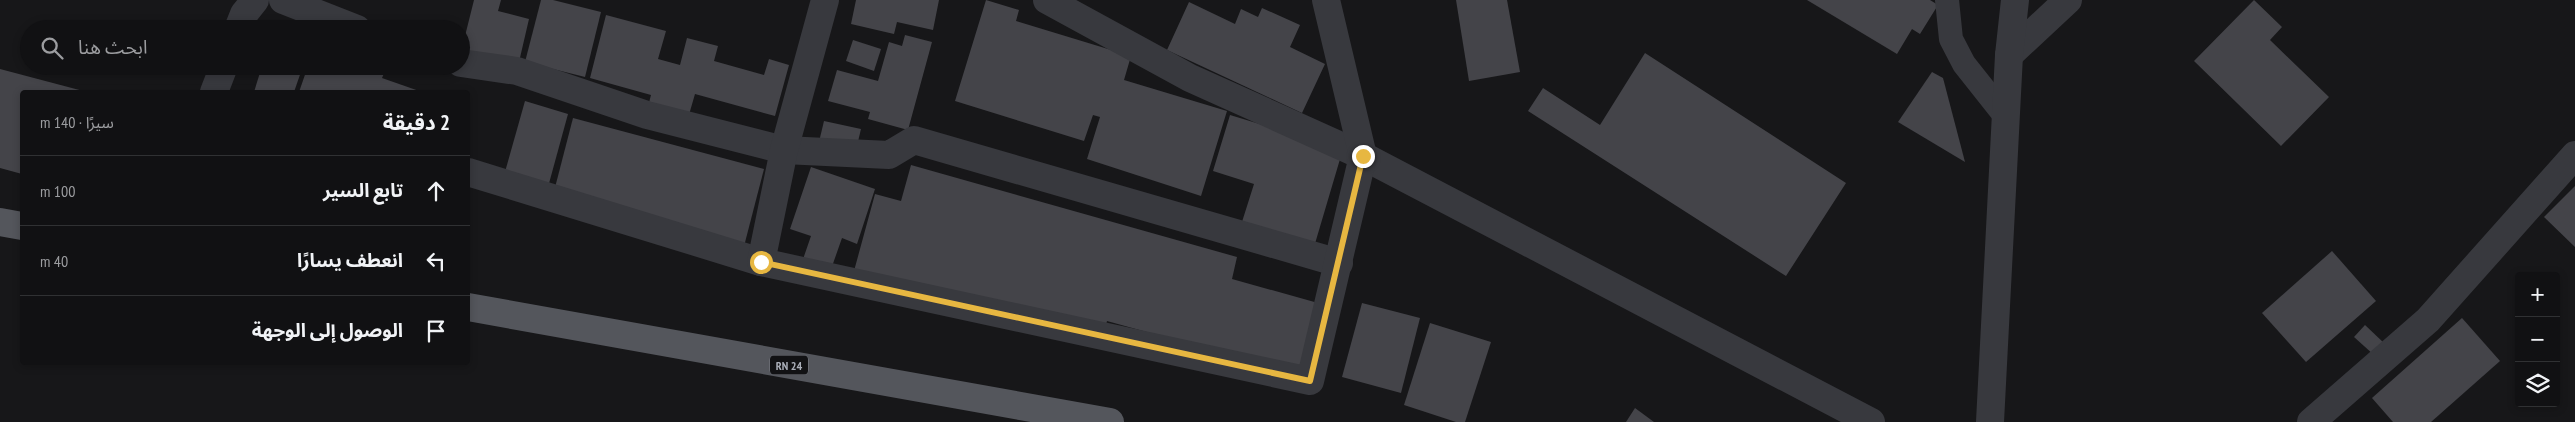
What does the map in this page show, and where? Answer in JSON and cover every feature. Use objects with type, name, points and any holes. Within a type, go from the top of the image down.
[{"type":"main road","points":[[0,222],[20,226]]},
{"type":"main road","name":"RN 24","points":[[470,307],[1110,422]]},
{"type":"street","points":[[242,20],[255,0]]},
{"type":"street","points":[[283,0],[334,20]]},
{"type":"street","points":[[1047,0],[1190,78],[1363,156],[1871,422]]},
{"type":"street","points":[[470,173],[761,262],[1310,381],[1363,156],[1326,0]]},
{"type":"street","points":[[1990,422],[2009,55],[2015,0]]},
{"type":"street","points":[[2009,55],[2068,0]]},
{"type":"street","points":[[761,262],[784,150],[818,2]]},
{"type":"street","points":[[470,64],[517,72],[648,115],[784,150],[889,155],[914,140],[1339,263]]},
{"type":"street","points":[[215,90],[221,75]]},
{"type":"street","points":[[2322,418],[2428,320],[2575,155]]},
{"type":"lane","points":[[1947,0],[1950,40],[1964,64],[2006,117]]},
{"type":"building","points":[[474,0],[501,0],[498,11],[529,19],[519,62],[470,54],[469,20]]},
{"type":"building","points":[[541,0],[553,0],[601,12],[585,77],[525,62]]},
{"type":"building","points":[[856,0],[939,0],[933,30],[897,22],[894,34],[851,24]]},
{"type":"building","points":[[986,0],[1019,10],[1016,21],[1131,56],[1124,80],[1227,111],[1201,196],[1087,159],[1100,117],[1093,115],[1084,141],[955,101]]},
{"type":"building","points":[[1456,0],[1507,0],[1520,72],[1469,81]]},
{"type":"building","points":[[1807,0],[1930,0],[1938,5],[1920,34],[1912,29],[1897,54]]},
{"type":"building","points":[[2254,0],[2282,27],[2270,40],[2329,97],[2281,146],[2194,61]]},
{"type":"building","points":[[1189,2],[1235,24],[1241,9],[1258,17],[1262,8],[1300,25],[1290,47],[1325,64],[1302,113],[1167,50]]},
{"type":"building","points":[[606,15],[666,31],[658,59],[680,65],[687,38],[718,46],[714,61],[764,75],[769,59],[789,65],[775,116],[695,94],[686,125],[646,114],[651,95],[590,78]]},
{"type":"building","points":[[905,35],[932,42],[908,130],[868,119],[870,112],[828,101],[837,70],[878,81],[889,42],[902,46]]},
{"type":"building","points":[[853,40],[881,49],[874,71],[846,61]]},
{"type":"building","points":[[1645,53],[1846,183],[1786,276],[1528,111],[1543,88],[1600,125]]},
{"type":"building","points":[[0,69],[79,90],[20,90],[20,173],[0,168]]},
{"type":"building","points":[[1932,72],[1943,78],[1965,162],[1898,122]]},
{"type":"building","points":[[259,75],[300,75],[295,90],[255,90]]},
{"type":"building","points":[[305,75],[383,75],[382,78],[416,90],[300,90]]},
{"type":"building","points":[[525,101],[568,114],[545,198],[501,186]]},
{"type":"building","points":[[1230,115],[1343,149],[1314,247],[1241,225],[1254,184],[1213,171]]},
{"type":"building","points":[[573,118],[764,169],[742,254],[551,203]]},
{"type":"building","points":[[824,121],[861,129],[855,154],[818,146]]},
{"type":"building","points":[[911,165],[1237,257],[1232,279],[1318,303],[1298,374],[1107,321],[1102,340],[854,271],[875,194],[901,201]]},
{"type":"building","points":[[811,167],[875,189],[857,244],[842,238],[829,275],[801,265],[811,236],[790,229]]},
{"type":"building","points":[[2575,186],[2575,247],[2544,217]]},
{"type":"building","points":[[2332,251],[2376,301],[2306,362],[2262,313]]},
{"type":"building","points":[[1362,303],[1420,318],[1401,393],[1342,377]]},
{"type":"building","points":[[2462,318],[2500,361],[2431,422],[2393,422],[2372,398]]},
{"type":"building","points":[[1430,323],[1491,342],[1465,422],[1456,422],[1404,405]]},
{"type":"building","points":[[2365,325],[2385,344],[2374,355],[2354,337]]},
{"type":"building","points":[[1635,408],[1654,422],[1626,422]]},
{"type":"route","points":[[761,262],[1310,381],[1363,156]]}]
